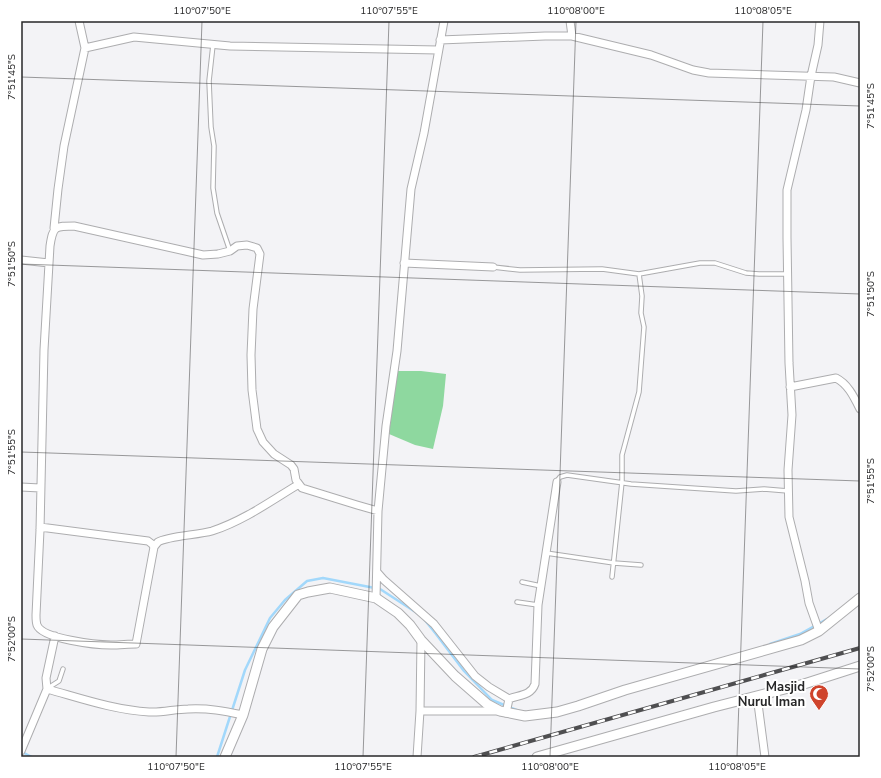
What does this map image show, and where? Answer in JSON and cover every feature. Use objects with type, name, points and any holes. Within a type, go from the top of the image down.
[{"type":"street","points":[[79,21],[85,48],[64,146],[54,228],[52,233],[44,350],[37,625],[40,630],[61,638],[111,645],[136,644],[154,547],[158,542],[227,526],[240,520],[299,484]]},
{"type":"street","points":[[376,595],[378,510],[386,426],[397,351],[411,189],[424,133],[444,21]]},
{"type":"street","points":[[570,21],[572,36]]},
{"type":"street","points":[[818,630],[813,618],[789,517],[788,470],[792,415],[787,274],[787,190],[806,110],[811,76],[818,45],[820,21]]},
{"type":"street","points":[[440,40],[572,36],[651,55],[693,70],[709,73],[834,77],[860,83]]},
{"type":"street","points":[[85,48],[134,37],[213,45],[438,50]]},
{"type":"street","points":[[54,228],[60,226],[74,226],[202,255],[218,254],[237,246],[247,245],[257,248],[260,254],[253,309],[251,355],[252,390],[257,429],[263,442],[270,451],[291,465],[302,488],[357,506],[378,510]]},
{"type":"street","points":[[21,260],[50,263]]},
{"type":"street","points":[[404,263],[493,267]]},
{"type":"street","points":[[790,387],[836,378],[842,381],[860,409]]},
{"type":"street","points":[[504,711],[508,700],[529,692],[534,688],[535,684],[538,604],[556,482]]},
{"type":"street","points":[[21,488],[40,488]]},
{"type":"street","points":[[40,527],[148,541],[154,547]]},
{"type":"street","points":[[377,575],[434,624],[475,676],[489,688],[508,700]]},
{"type":"street","points":[[225,757],[262,649],[273,627],[298,595],[308,592],[330,588],[376,595],[398,613],[455,676],[487,704],[504,711],[525,716],[578,706],[626,690],[801,640],[818,630],[860,598]]},
{"type":"street","points":[[23,747],[47,689],[46,678],[55,636]]},
{"type":"street","points":[[417,757],[420,711],[421,640]]},
{"type":"street","points":[[536,757],[706,709],[804,684],[860,666]]},
{"type":"street","points":[[47,689],[104,704],[139,711],[161,712],[190,709],[223,710],[240,715]]},
{"type":"street","points":[[757,696],[765,757]]},
{"type":"street","points":[[420,711],[504,711]]},
{"type":"lane","points":[[213,45],[209,81],[211,127],[214,146],[213,188],[217,212],[230,250]]},
{"type":"lane","points":[[493,267],[520,270],[602,269],[639,274],[700,263],[715,263],[746,273],[787,274]]},
{"type":"lane","points":[[612,577],[622,482],[622,456],[639,392],[644,327],[641,313],[642,296],[639,274]]},
{"type":"lane","points":[[556,482],[560,477],[567,475],[622,482],[736,491],[764,489],[788,491]]},
{"type":"lane","points":[[545,553],[614,563],[641,565]]},
{"type":"lane","points":[[522,582],[541,586]]},
{"type":"lane","points":[[518,602],[538,604]]},
{"type":"lane","points":[[47,689],[59,681],[64,668]]},
{"type":"green space","points":[[397,371],[421,371],[446,374],[443,406],[433,449],[415,445],[389,434]]},
{"type":"waterway","points":[[217,757],[245,670],[270,618],[285,600],[307,581],[323,578],[380,589],[417,613]]},
{"type":"waterway","points":[[424,619],[464,671],[492,700],[519,711]]},
{"type":"waterway","points":[[770,644],[800,634],[827,619]]},
{"type":"waterway","points":[[22,752],[32,757]]},
{"type":"railway","points":[[474,757],[860,648]]},
{"type":"place","name":"Masjid Nurul Iman","points":[[819,711]]}]
